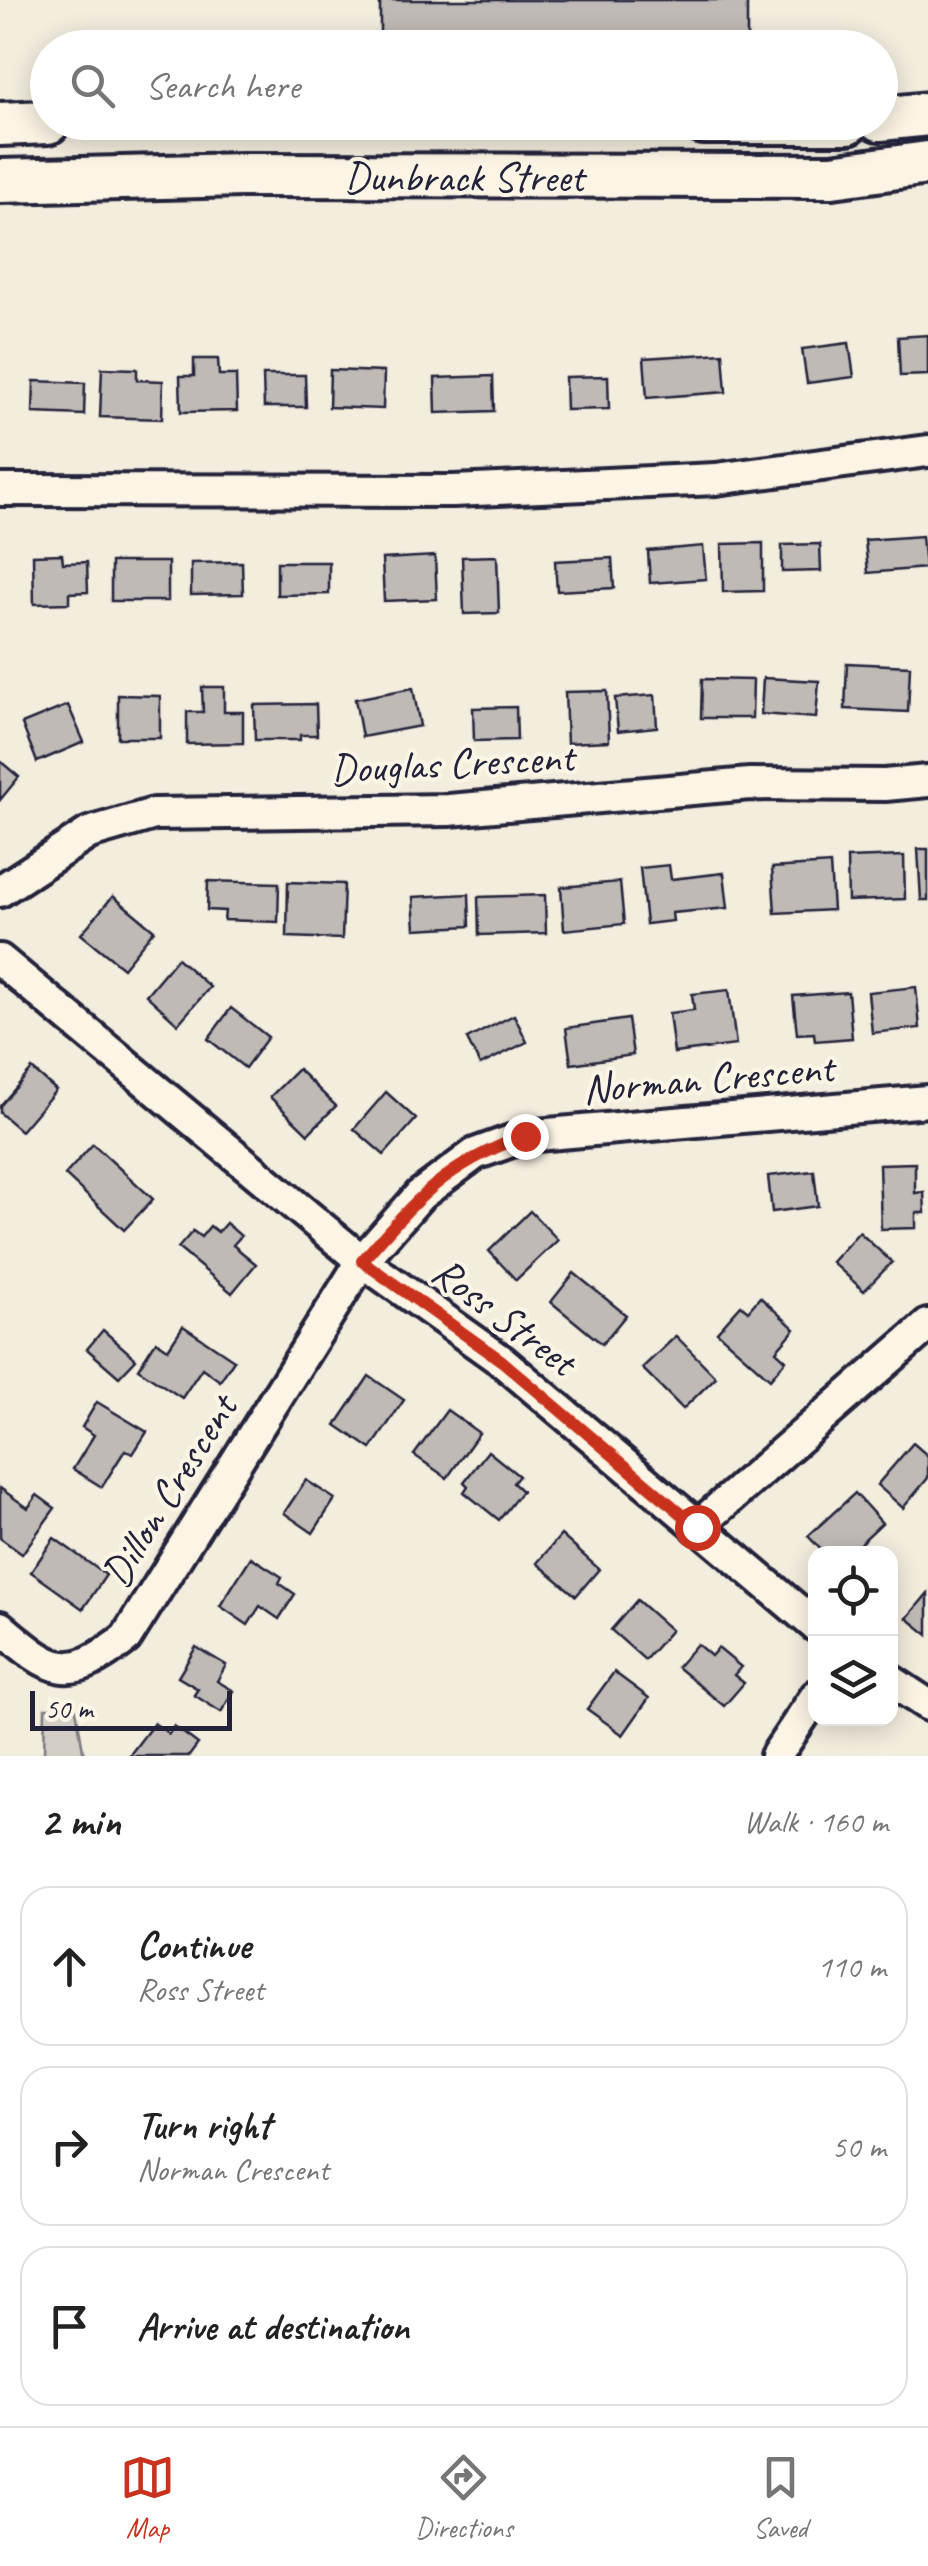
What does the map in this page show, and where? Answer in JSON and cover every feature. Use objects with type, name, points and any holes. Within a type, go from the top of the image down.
[{"type":"main road","points":[[898,117],[928,114]]},
{"type":"main road","points":[[0,124],[30,123]]},
{"type":"main road","name":"Dunbrack Street","points":[[0,181],[242,175],[832,176],[928,163]]},
{"type":"street","points":[[0,490],[453,491],[716,478],[928,451]]},
{"type":"street","name":"Douglas Crescent","points":[[0,891],[89,833],[154,814],[449,810],[750,784],[885,785],[928,781]]},
{"type":"street","name":"Ross Street","points":[[0,960],[362,1261],[502,1361],[808,1619]]},
{"type":"street","name":"Norman Crescent","points":[[362,1261],[420,1195],[476,1154],[525,1136],[928,1101]]},
{"type":"street","name":"Dillon Crescent","points":[[0,1627],[37,1658],[65,1669],[93,1664],[126,1638],[362,1261]]},
{"type":"street","points":[[697,1527],[928,1325]]},
{"type":"street","points":[[898,1685],[928,1704]]},
{"type":"street","points":[[776,1756],[808,1708]]},
{"type":"shaded area","points":[[45,1708],[76,1709],[84,1756],[44,1756]]},
{"type":"building","points":[[380,0],[747,0],[747,30],[380,30]]},
{"type":"building","points":[[928,335],[928,375],[900,376],[898,337]]},
{"type":"building","points":[[849,343],[854,377],[807,383],[802,349]]},
{"type":"building","points":[[723,353],[726,392],[647,398],[644,358]]},
{"type":"building","points":[[194,359],[218,359],[219,375],[236,375],[237,411],[181,412],[180,376],[194,376]]},
{"type":"building","points":[[102,368],[137,369],[137,380],[163,381],[162,419],[100,417]]},
{"type":"building","points":[[330,370],[384,372],[383,409],[329,407]]},
{"type":"building","points":[[263,375],[305,375],[306,407],[264,407]]},
{"type":"building","points":[[493,376],[494,411],[436,413],[435,378]]},
{"type":"building","points":[[608,376],[609,409],[566,410],[565,377]]},
{"type":"building","points":[[34,381],[85,383],[84,415],[33,413]]},
{"type":"building","points":[[922,536],[925,568],[868,573],[865,540]]},
{"type":"building","points":[[763,543],[763,591],[723,592],[722,544]]},
{"type":"building","points":[[820,544],[821,571],[782,572],[782,545]]},
{"type":"building","points":[[703,546],[706,579],[650,583],[648,551]]},
{"type":"building","points":[[62,554],[63,563],[87,562],[88,592],[69,593],[69,603],[34,604],[33,555]]},
{"type":"building","points":[[435,556],[437,599],[384,601],[382,559]]},
{"type":"building","points":[[497,556],[499,613],[464,614],[462,557]]},
{"type":"building","points":[[612,558],[614,588],[557,591],[555,561]]},
{"type":"building","points":[[111,562],[168,562],[168,601],[111,601]]},
{"type":"building","points":[[242,562],[243,594],[191,595],[191,563]]},
{"type":"building","points":[[277,562],[329,562],[329,594],[277,595]]},
{"type":"building","points":[[847,663],[910,666],[908,712],[845,709]]},
{"type":"building","points":[[763,678],[819,681],[816,718],[761,714]]},
{"type":"building","points":[[702,679],[753,680],[752,718],[701,718]]},
{"type":"building","points":[[202,687],[224,687],[224,712],[243,712],[243,743],[187,744],[187,712],[203,712]]},
{"type":"building","points":[[413,688],[420,726],[362,737],[355,699]]},
{"type":"building","points":[[607,691],[609,741],[567,743],[565,692]]},
{"type":"building","points":[[118,695],[160,696],[160,738],[118,738]]},
{"type":"building","points":[[655,695],[657,727],[618,731],[615,698]]},
{"type":"building","points":[[316,704],[317,735],[300,735],[300,740],[255,740],[254,705]]},
{"type":"building","points":[[68,705],[84,742],[37,762],[22,724]]},
{"type":"building","points":[[516,707],[517,740],[474,741],[473,708]]},
{"type":"building","points":[[0,761],[19,777],[0,800]]},
{"type":"building","points":[[918,849],[928,849],[928,900],[921,900]]},
{"type":"building","points":[[904,856],[905,899],[848,901],[847,858]]},
{"type":"building","points":[[830,864],[833,910],[775,913],[772,868]]},
{"type":"building","points":[[669,865],[671,879],[724,873],[728,908],[672,913],[673,921],[646,924],[640,868]]},
{"type":"building","points":[[208,881],[279,883],[278,922],[224,920],[225,911],[207,910]]},
{"type":"building","points":[[288,882],[344,884],[342,939],[287,937]]},
{"type":"building","points":[[620,882],[624,924],[564,930],[561,887]]},
{"type":"building","points":[[469,894],[470,926],[415,929],[413,897]]},
{"type":"building","points":[[545,895],[546,933],[479,935],[478,897]]},
{"type":"building","points":[[113,896],[154,930],[123,968],[81,934]]},
{"type":"building","points":[[177,958],[210,987],[178,1024],[146,995]]},
{"type":"building","points":[[916,987],[920,1028],[872,1033],[868,992]]},
{"type":"building","points":[[729,990],[736,1045],[674,1053],[669,1013],[694,1010],[692,994]]},
{"type":"building","points":[[848,992],[852,1038],[815,1041],[814,1033],[797,1034],[793,996]]},
{"type":"building","points":[[231,1008],[268,1037],[245,1068],[208,1039]]},
{"type":"building","points":[[514,1015],[527,1042],[480,1065],[467,1039]]},
{"type":"building","points":[[628,1019],[633,1055],[571,1064],[566,1028]]},
{"type":"building","points":[[32,1069],[56,1090],[21,1131],[0,1113],[0,1106]]},
{"type":"building","points":[[298,1069],[336,1106],[308,1134],[270,1097]]},
{"type":"building","points":[[386,1092],[416,1119],[384,1155],[354,1129]]},
{"type":"building","points":[[93,1144],[153,1199],[124,1230],[65,1175]]},
{"type":"building","points":[[915,1163],[915,1193],[924,1192],[925,1213],[916,1213],[916,1228],[881,1229],[879,1164]]},
{"type":"building","points":[[814,1171],[818,1206],[772,1212],[768,1176]]},
{"type":"building","points":[[530,1211],[558,1240],[516,1280],[489,1251]]},
{"type":"building","points":[[226,1223],[241,1236],[233,1245],[256,1264],[232,1293],[178,1248],[193,1231],[201,1237],[210,1226],[218,1232]]},
{"type":"building","points":[[859,1232],[892,1262],[864,1291],[832,1262]]},
{"type":"building","points":[[574,1273],[626,1315],[602,1344],[551,1302]]},
{"type":"building","points":[[760,1297],[795,1329],[776,1351],[786,1360],[770,1379],[717,1332],[741,1305],[748,1311]]},
{"type":"building","points":[[183,1326],[234,1360],[220,1381],[202,1368],[182,1398],[138,1369],[156,1341],[168,1349]]},
{"type":"building","points":[[103,1330],[136,1359],[119,1377],[87,1349]]},
{"type":"building","points":[[676,1336],[716,1377],[683,1409],[642,1368]]},
{"type":"building","points":[[369,1376],[404,1400],[371,1449],[336,1425]]},
{"type":"building","points":[[97,1402],[147,1432],[133,1454],[125,1450],[102,1487],[73,1469],[94,1435],[82,1427]]},
{"type":"building","points":[[447,1410],[479,1433],[447,1478],[414,1455]]},
{"type":"building","points":[[913,1443],[928,1456],[928,1478],[903,1508],[877,1485]]},
{"type":"building","points":[[488,1451],[519,1476],[513,1483],[522,1491],[499,1520],[464,1492],[468,1486],[464,1482]]},
{"type":"building","points":[[306,1480],[335,1499],[313,1533],[284,1513]]},
{"type":"building","points":[[0,1488],[28,1508],[37,1495],[55,1508],[22,1554],[0,1538]]},
{"type":"building","points":[[855,1493],[882,1523],[858,1546],[817,1546],[808,1536]]},
{"type":"building","points":[[561,1535],[599,1569],[576,1596],[537,1563]]},
{"type":"building","points":[[54,1538],[106,1575],[83,1609],[31,1572]]},
{"type":"building","points":[[251,1557],[282,1577],[279,1583],[295,1594],[279,1619],[260,1606],[248,1625],[220,1606]]},
{"type":"building","points":[[928,1593],[928,1635],[907,1618]]},
{"type":"building","points":[[637,1600],[671,1630],[645,1660],[611,1630]]},
{"type":"building","points":[[697,1644],[711,1656],[718,1648],[741,1667],[734,1675],[744,1683],[724,1706],[677,1667]]},
{"type":"building","points":[[196,1647],[226,1665],[217,1681],[234,1691],[221,1712],[194,1695],[198,1689],[178,1677]]},
{"type":"building","points":[[614,1672],[649,1698],[623,1735],[587,1709]]},
{"type":"building","points":[[154,1723],[169,1734],[174,1726],[198,1744],[189,1756],[129,1756]]},
{"type":"route","points":[[525,1136],[476,1154],[420,1195],[362,1261],[502,1361],[697,1527]]}]
